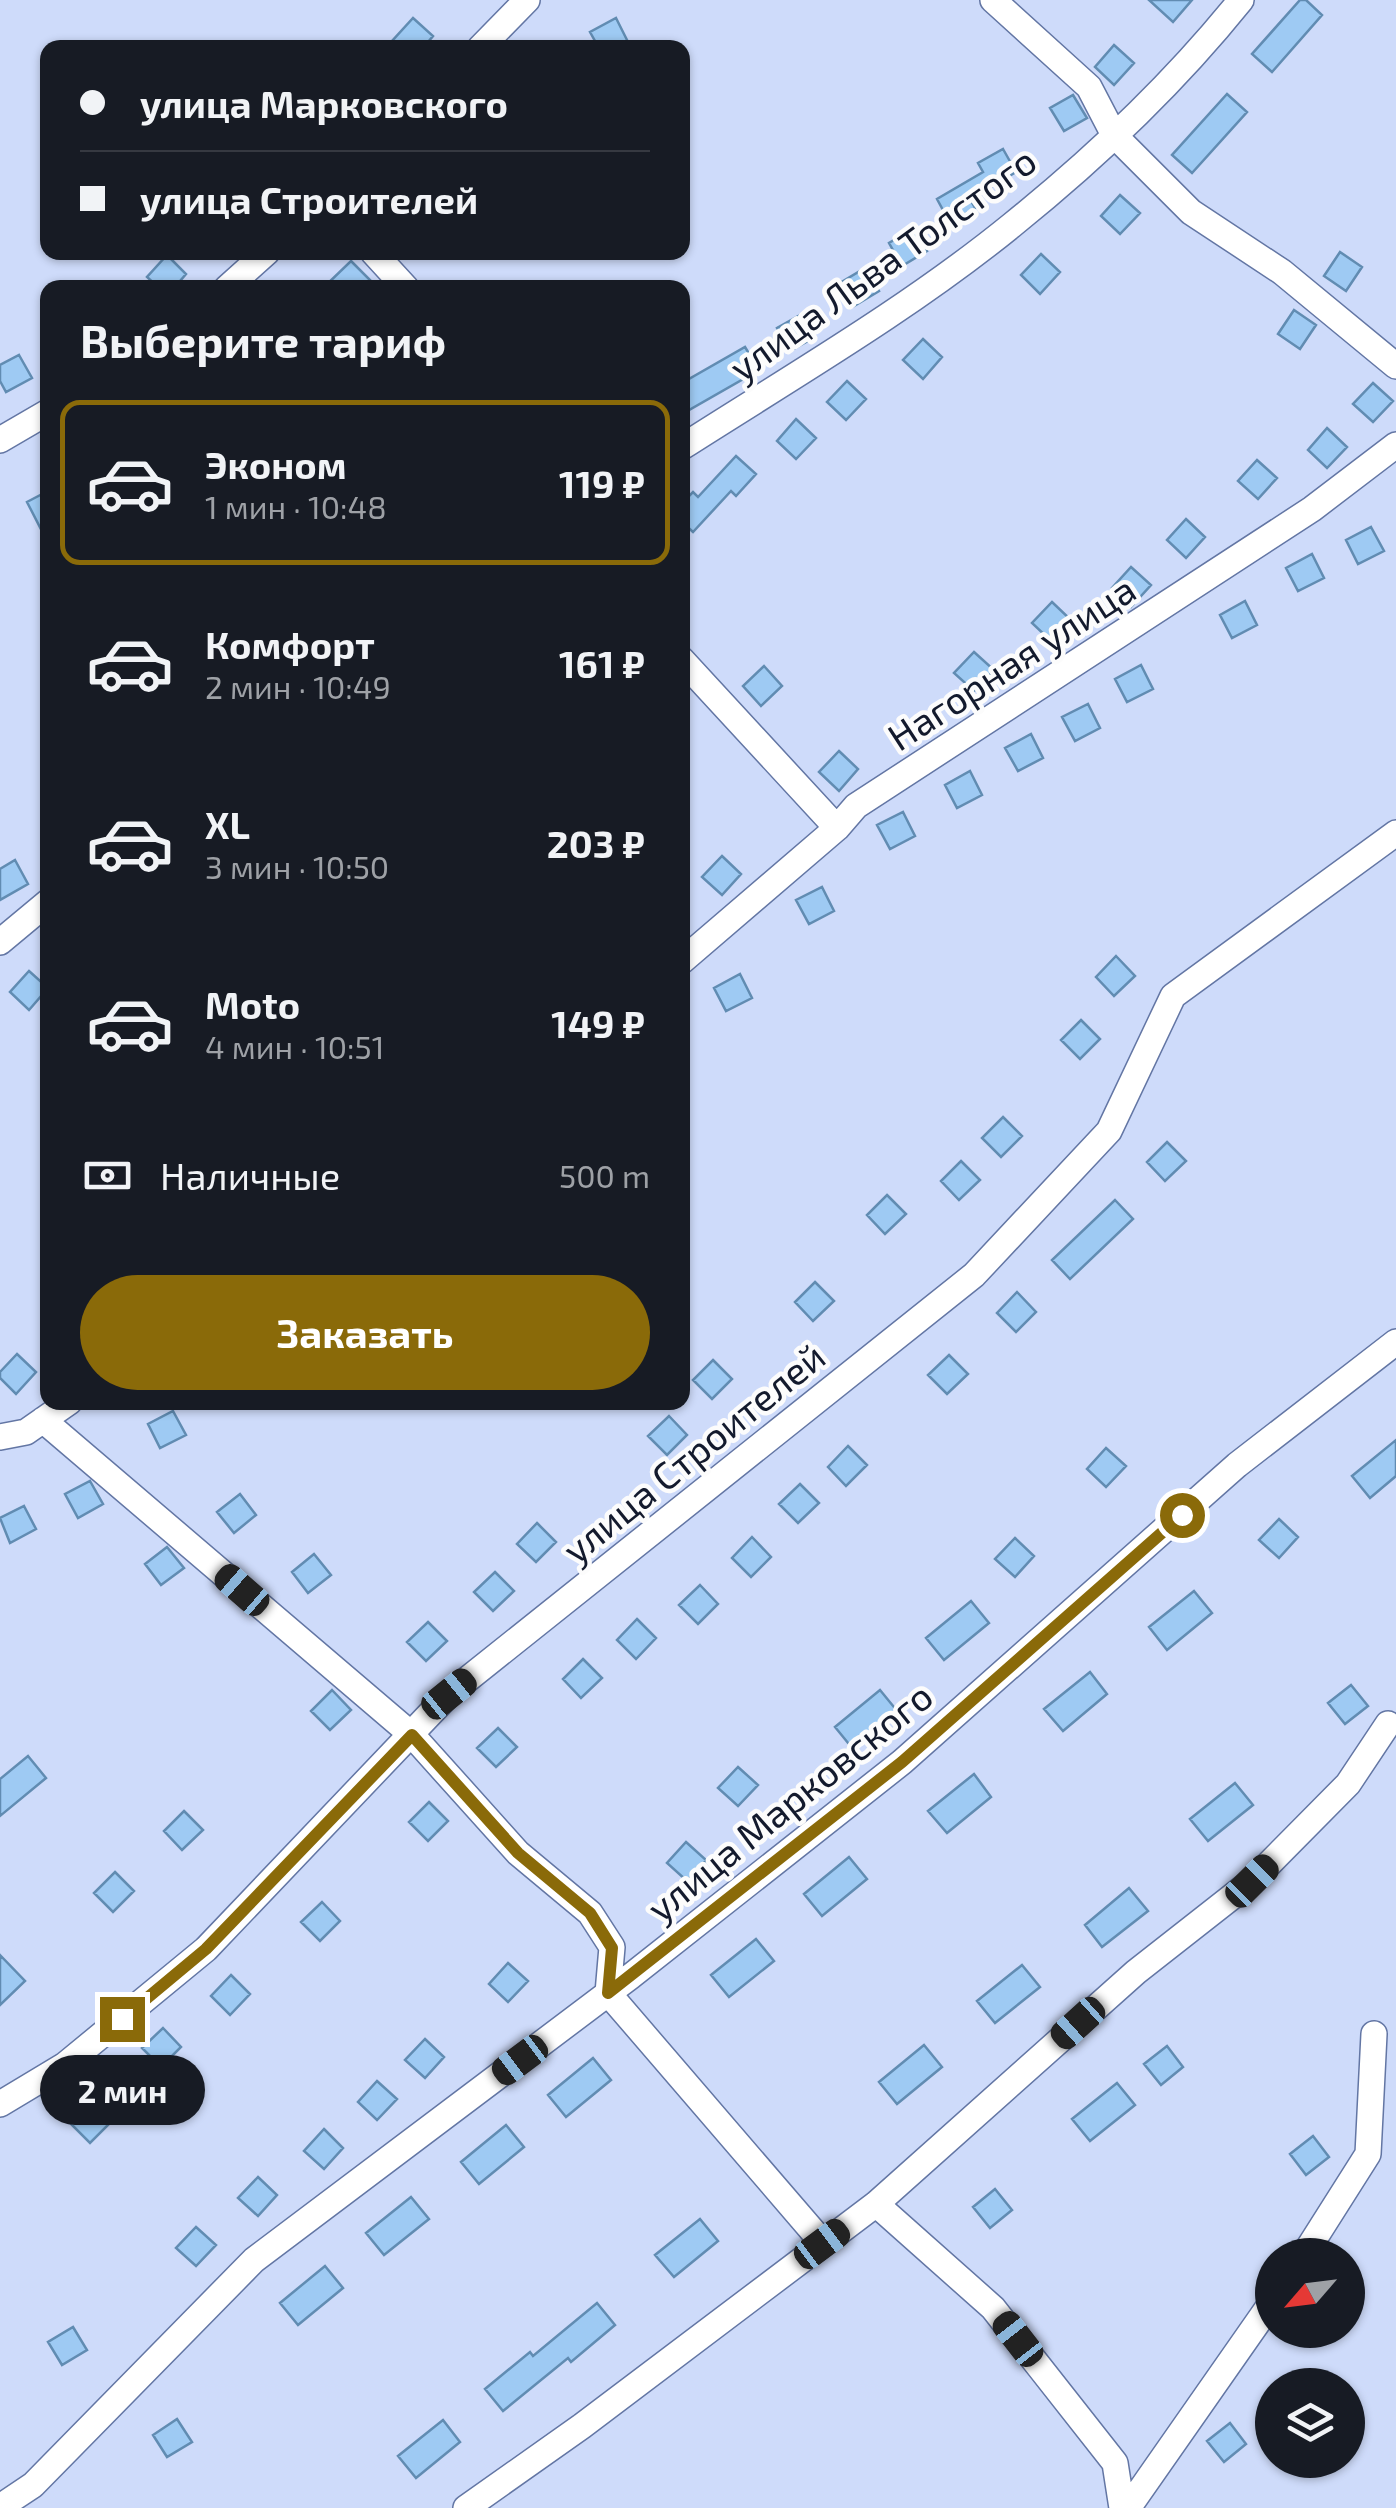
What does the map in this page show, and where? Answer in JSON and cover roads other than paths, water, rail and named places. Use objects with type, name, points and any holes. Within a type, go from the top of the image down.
[{"type":"street","points":[[488,40],[527,0]]},
{"type":"street","points":[[993,0],[1090,87],[1114,135],[1191,212],[1282,272],[1396,366]]},
{"type":"street","name":"улица Льва Толстого","points":[[690,442],[876,322],[1012,226],[1114,135],[1216,32],[1241,0]]},
{"type":"street","points":[[236,280],[258,260]]},
{"type":"street","points":[[380,260],[398,280]]},
{"type":"street","points":[[0,440],[40,417]]},
{"type":"street","name":"Нагорная улица","points":[[690,954],[837,828],[856,806],[1312,510],[1396,446]]},
{"type":"street","points":[[690,669],[837,828]]},
{"type":"street","name":"улица Строителей","points":[[0,2104],[66,2065],[206,1949],[449,1694],[974,1276],[1109,1131],[1173,996],[1396,833]]},
{"type":"street","points":[[0,942],[40,909]]},
{"type":"street","name":"улица Марковского","points":[[0,2506],[33,2485],[254,2260],[608,1993],[902,1762],[1237,1465],[1396,1342]]},
{"type":"street","points":[[0,1437],[26,1432],[57,1410]]},
{"type":"street","points":[[43,1420],[412,1735],[518,1853],[590,1913],[612,1948],[608,1993],[822,2244]]},
{"type":"street","points":[[466,2508],[582,2426],[876,2204],[1136,1972],[1252,1881],[1348,1784],[1388,1724]]},
{"type":"street","points":[[1315,2238],[1368,2154],[1374,2034]]},
{"type":"street","points":[[876,2204],[993,2308],[1115,2463],[1125,2508]]},
{"type":"street","points":[[1125,2508],[1255,2326]]}]
